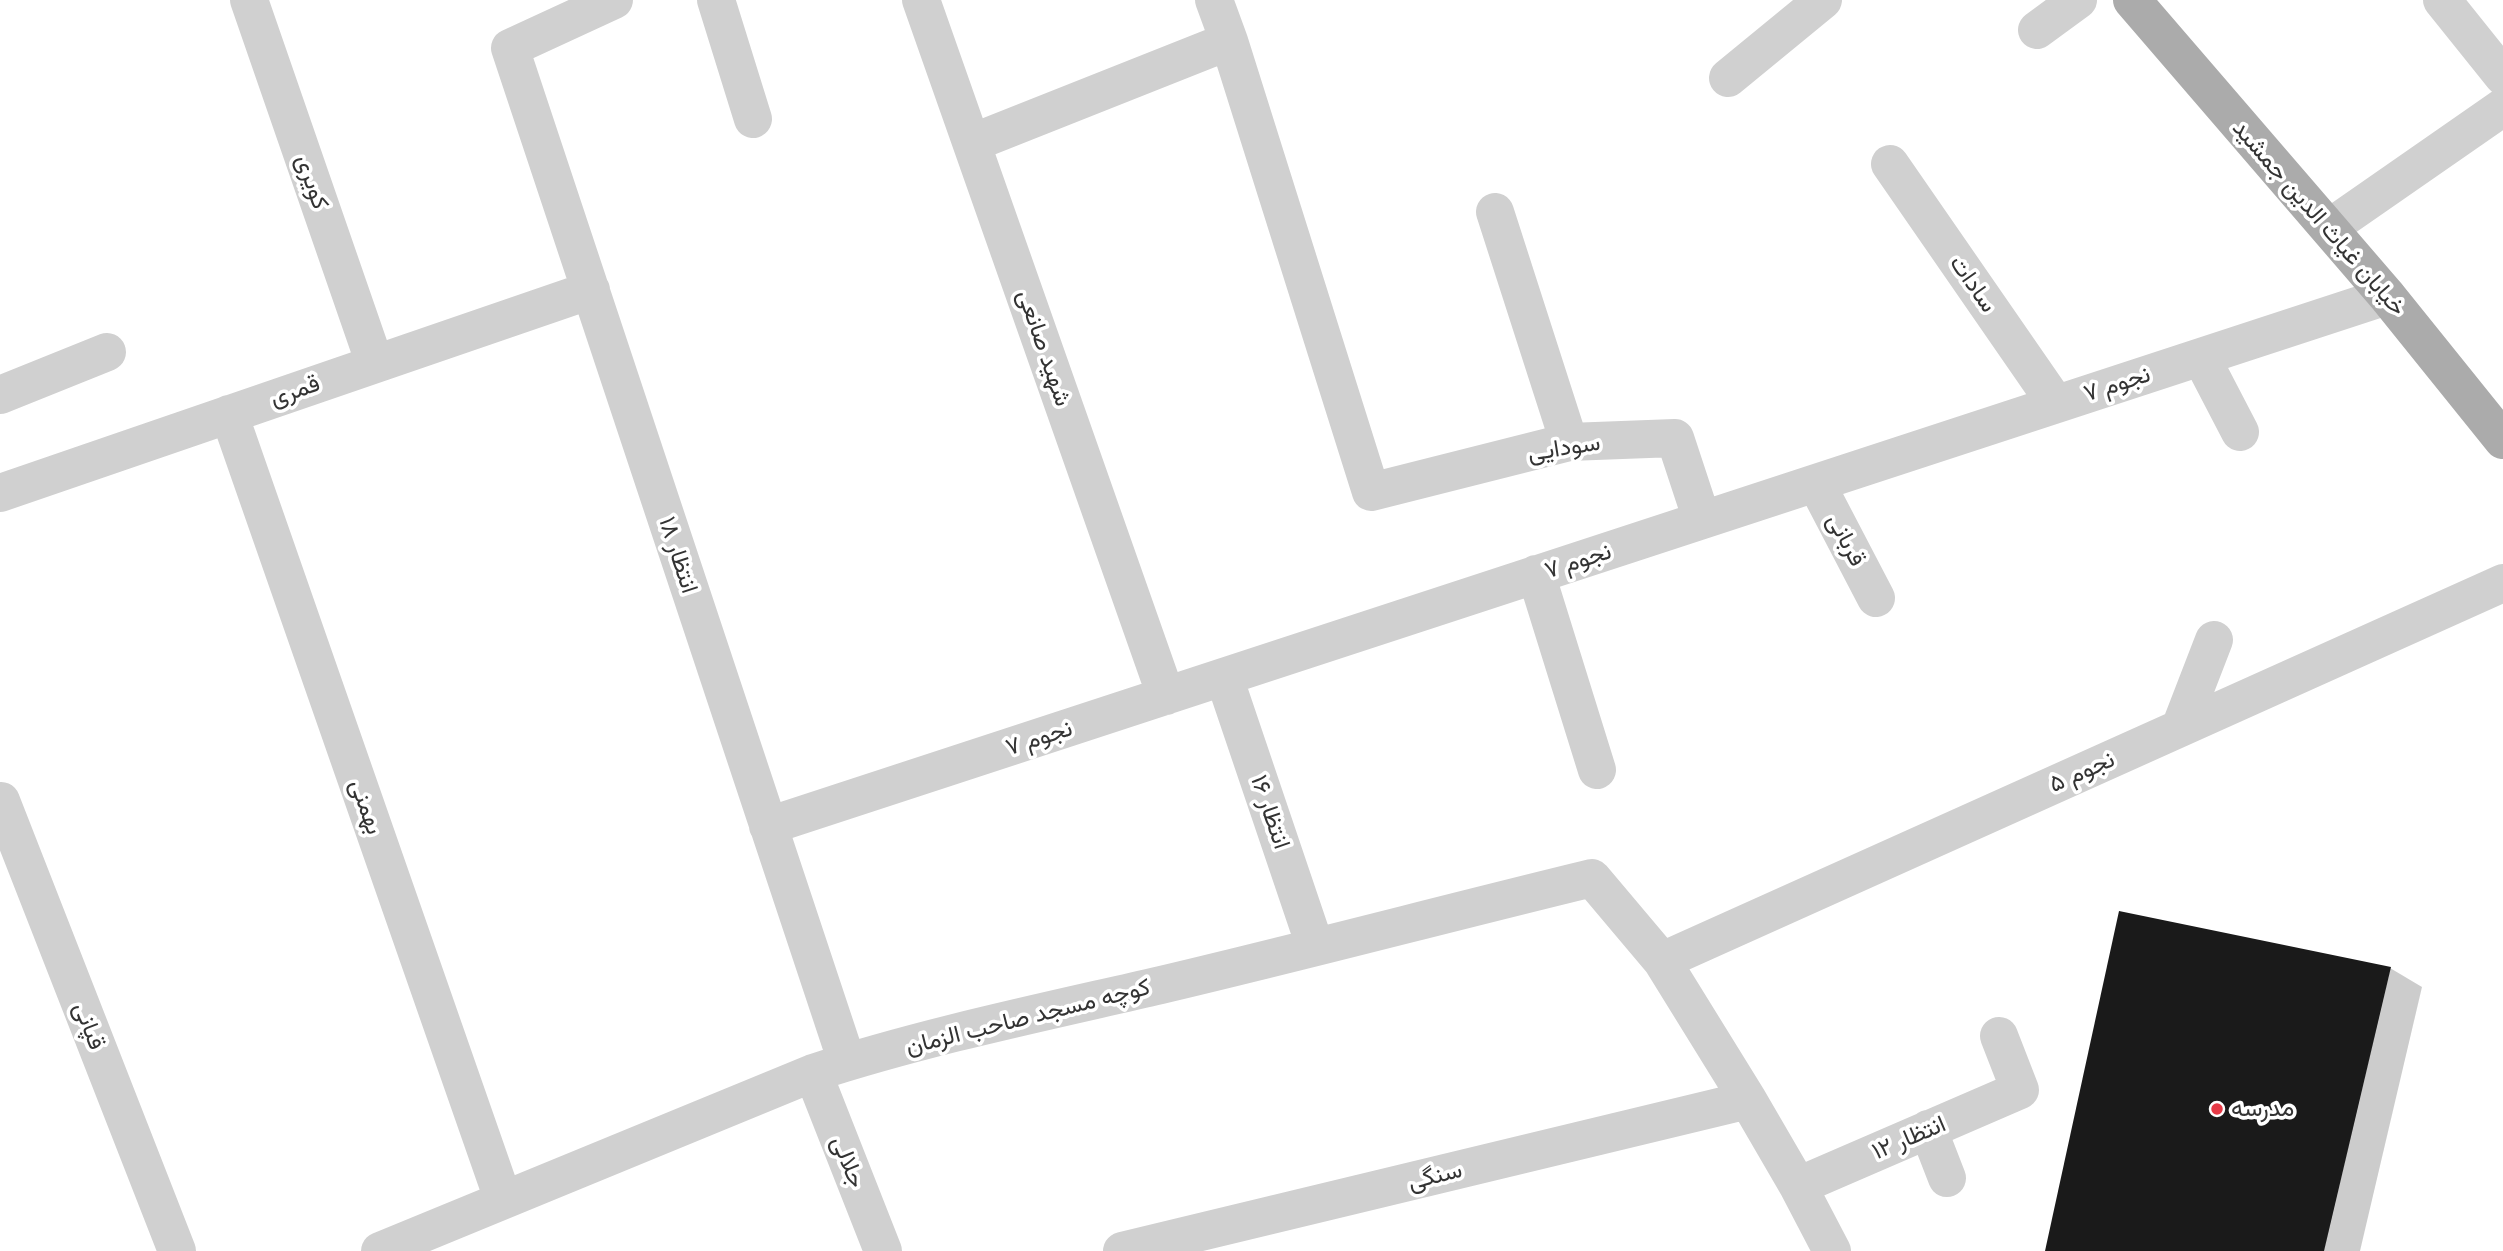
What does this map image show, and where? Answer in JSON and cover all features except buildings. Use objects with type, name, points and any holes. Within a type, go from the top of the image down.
[{"type":"main road","name":"خیابان غیاث الدین جمشید","points":[[2132,0],[2387,296],[2503,440]]},
{"type":"street","name":"کویری","points":[[249,0],[375,364]]},
{"type":"street","name":"انتظار ۱۸","points":[[614,0],[510,48],[768,827],[830,1068]]},
{"type":"street","points":[[716,0],[753,119]]},
{"type":"street","name":"شهید صانعی","points":[[921,0],[1166,696]]},
{"type":"street","points":[[972,143],[1229,41],[1214,0]]},
{"type":"street","points":[[1728,78],[1823,0]]},
{"type":"street","points":[[2037,30],[2078,0]]},
{"type":"street","points":[[2442,0],[2503,76]]},
{"type":"street","name":"سودایی","points":[[1229,41],[1371,492],[1569,442],[1675,438],[1702,520]]},
{"type":"street","points":[[2329,228],[2503,107]]},
{"type":"street","name":"سادات","points":[[1890,164],[2056,404]]},
{"type":"street","points":[[1495,212],[1569,442]]},
{"type":"street","name":"قمری","points":[[0,493],[590,290]]},
{"type":"street","name":"نجوم ۷","points":[[768,827],[2387,296]]},
{"type":"street","points":[[0,395],[107,352]]},
{"type":"street","points":[[2202,357],[2240,432]]},
{"type":"street","name":"بهمنی","points":[[229,414],[503,1199]]},
{"type":"street","name":"قربانی","points":[[1815,483],[1876,598]]},
{"type":"street","points":[[1536,575],[1597,770]]},
{"type":"street","name":"نجوم ۵","points":[[1662,961],[2503,583]]},
{"type":"street","points":[[2180,728],[2214,639]]},
{"type":"street","name":"انتظار ۱۶","points":[[1224,677],[1315,946]]},
{"type":"street","name":"قپانی","points":[[1,801],[177,1251]]},
{"type":"street","name":"کوچه مسجد صاحب الزمان","points":[[380,1251],[830,1068],[1004,1021],[1592,878],[1662,961]]},
{"type":"street","points":[[1662,961],[1748,1100],[1832,1251]]},
{"type":"street","name":"انتظار ۱۲","points":[[1798,1186],[2020,1090],[1999,1036]]},
{"type":"street","name":"جلالی","points":[[830,1068],[883,1251]]},
{"type":"street","name":"سنگی","points":[[1122,1251],[1748,1100]]},
{"type":"street","points":[[1928,1129],[1947,1178]]},
{"type":"place","name":"مدرسه","points":[[2217,1109]]}]
